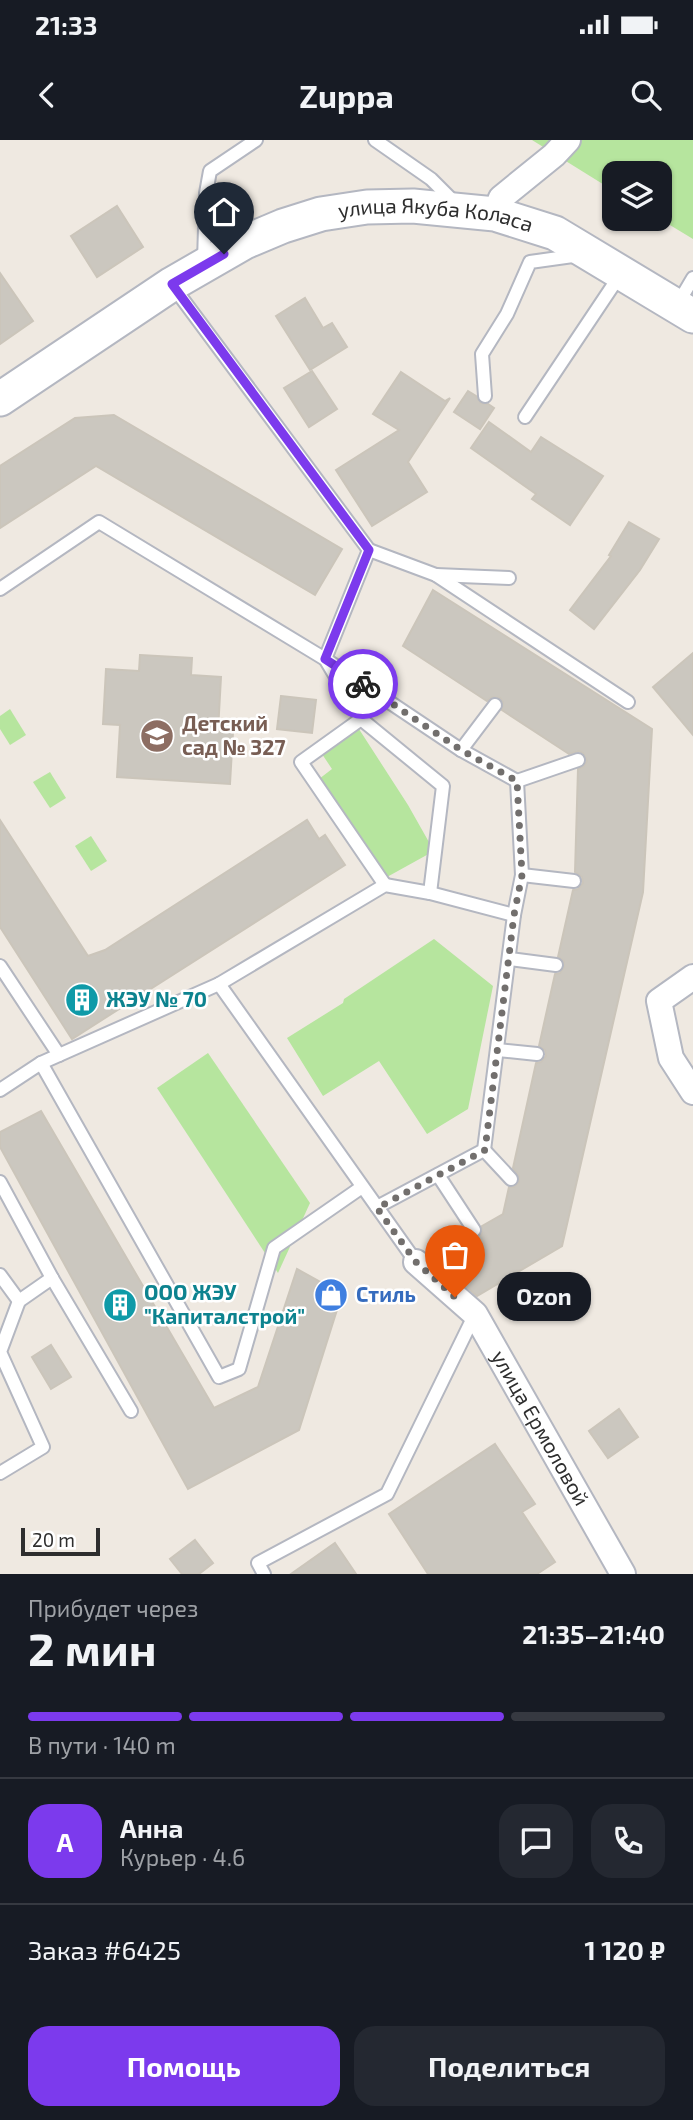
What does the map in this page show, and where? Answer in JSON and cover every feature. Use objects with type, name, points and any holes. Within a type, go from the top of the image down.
[{"type":"street","points":[[479,213],[554,155],[568,140]]},
{"type":"street","name":"улица Якуба Коласа","points":[[0,399],[172,284],[245,242],[321,214],[367,207],[413,206],[479,213],[555,233],[621,274],[688,300]]},
{"type":"street","points":[[693,977],[659,1001],[671,1058],[693,1092]]},
{"type":"street","name":"улица Ермоловой","points":[[416,1262],[475,1314],[623,1574]]},
{"type":"lane","points":[[204,266],[206,193],[210,171],[256,140]]},
{"type":"lane","points":[[375,140],[479,213]]},
{"type":"lane","points":[[485,396],[482,354],[507,314],[530,262],[589,253]]},
{"type":"lane","points":[[525,417],[621,274]]},
{"type":"lane","points":[[172,284],[369,550],[436,575],[628,702]]},
{"type":"lane","points":[[0,589],[99,522],[325,659],[461,750],[517,781],[578,760]]},
{"type":"lane","points":[[325,659],[369,550]]},
{"type":"lane","points":[[436,575],[509,578]]},
{"type":"lane","points":[[325,659],[361,719],[443,786],[430,893]]},
{"type":"lane","points":[[461,750],[495,705]]},
{"type":"lane","points":[[361,719],[301,762],[385,885]]},
{"type":"lane","points":[[511,1179],[485,1150],[514,915],[522,875],[517,781]]},
{"type":"lane","points":[[522,875],[574,881]]},
{"type":"lane","points":[[0,1090],[41,1063],[219,984],[385,885],[430,893],[514,915]]},
{"type":"lane","points":[[510,959],[556,965]]},
{"type":"lane","points":[[0,966],[58,1055]]},
{"type":"lane","points":[[219,984],[416,1262]]},
{"type":"lane","points":[[498,1050],[537,1055]]},
{"type":"lane","points":[[41,1063],[219,1377],[239,1369],[274,1248],[362,1187]]},
{"type":"lane","points":[[377,1208],[485,1150]]},
{"type":"lane","points":[[438,1175],[474,1230]]},
{"type":"lane","points":[[0,1182],[52,1278],[131,1411]]},
{"type":"lane","points":[[0,1275],[19,1301]]},
{"type":"lane","points":[[0,1473],[43,1447],[0,1352],[19,1301],[52,1278]]},
{"type":"lane","points":[[264,1574],[258,1563],[387,1494],[475,1314]]},
{"type":"green space","points":[[532,140],[693,140],[693,239],[672,226],[672,161],[602,161],[602,184]]},
{"type":"green space","points":[[10,709],[26,735],[10,745],[0,729],[0,716]]},
{"type":"green space","points":[[357,726],[434,851],[387,877],[319,779],[332,769],[322,754]]},
{"type":"green space","points":[[50,772],[66,798],[50,808],[33,782]]},
{"type":"green space","points":[[91,836],[107,861],[91,871],[75,846]]},
{"type":"green space","points":[[434,939],[493,986],[468,1109],[427,1134],[379,1061],[323,1096],[287,1038],[343,1003],[344,999]]},
{"type":"green space","points":[[208,1053],[310,1203],[278,1273],[157,1088]]},
{"type":"building","points":[[117,206],[143,247],[97,277],[71,236]]},
{"type":"building","points":[[0,273],[33,321],[0,344]]},
{"type":"building","points":[[305,298],[323,328],[332,323],[347,347],[310,370],[276,316]]},
{"type":"building","points":[[312,371],[337,409],[309,427],[284,388]]},
{"type":"building","points":[[401,372],[445,401],[450,398],[408,462],[427,492],[372,526],[336,470],[399,430],[373,414]]},
{"type":"building","points":[[468,391],[481,403],[494,408],[480,429],[454,412]]},
{"type":"building","points":[[114,415],[342,549],[315,595],[96,466],[0,528],[0,466],[75,418]]},
{"type":"building","points":[[489,422],[531,452],[541,437],[603,476],[570,525],[532,499],[536,494],[471,448]]},
{"type":"building","points":[[629,522],[659,539],[640,570],[594,629],[570,610],[611,556],[609,555]]},
{"type":"building","points":[[433,590],[652,729],[643,892],[562,1246],[477,1296],[444,1267],[435,1253],[467,1235],[474,1239],[479,1237],[482,1226],[503,1214],[509,1187],[514,1187],[519,1182],[519,1176],[513,1168],[536,1063],[546,1056],[545,1050],[539,1046],[555,974],[560,973],[564,967],[564,961],[558,957],[573,890],[583,883],[582,877],[575,872],[578,769],[587,761],[583,753],[579,751],[569,754],[502,710],[503,702],[500,698],[492,697],[487,701],[403,646]]},
{"type":"building","points":[[693,653],[693,735],[653,687]]},
{"type":"building","points":[[140,655],[192,658],[191,675],[221,677],[218,731],[233,732],[230,784],[117,777],[120,725],[103,724],[106,669],[139,671]]},
{"type":"building","points":[[281,696],[316,700],[312,733],[277,729]]},
{"type":"building","points":[[0,820],[88,956],[105,950],[307,820],[319,839],[325,835],[345,865],[72,1039],[0,927]]},
{"type":"building","name":"ООО ЖЭУ \"Капиталстрой\"","points":[[41,1111],[214,1408],[258,1387],[297,1269],[342,1294],[299,1430],[188,1489],[0,1147],[0,1132]]},
{"type":"building","points":[[51,1345],[71,1377],[51,1389],[32,1357]]},
{"type":"building","points":[[619,1409],[638,1437],[608,1458],[589,1431]]},
{"type":"building","points":[[495,1444],[535,1504],[522,1512],[555,1562],[537,1574],[428,1574],[389,1514]]},
{"type":"building","points":[[195,1540],[213,1563],[199,1574],[182,1574],[170,1559]]},
{"type":"building","points":[[335,1543],[356,1574],[291,1574]]},
{"type":"way so far","points":[[363,684],[461,750],[517,781],[522,875],[514,915],[485,1150],[377,1208],[416,1262],[455,1297]]},
{"type":"place","name":"Детский сад № 327","points":[[157,736]]},
{"type":"place","name":"ЖЭУ № 70","points":[[82,1000]]},
{"type":"place","name":"Стиль","points":[[331,1295]]},
{"type":"place","name":"Ozon","points":[[455,1297]]},
{"type":"place","name":"ООО ЖЭУ \"Капиталстрой\"","points":[[120,1305]]},
{"type":"route","points":[[224,254],[172,284],[369,550],[325,659],[363,684]]}]
